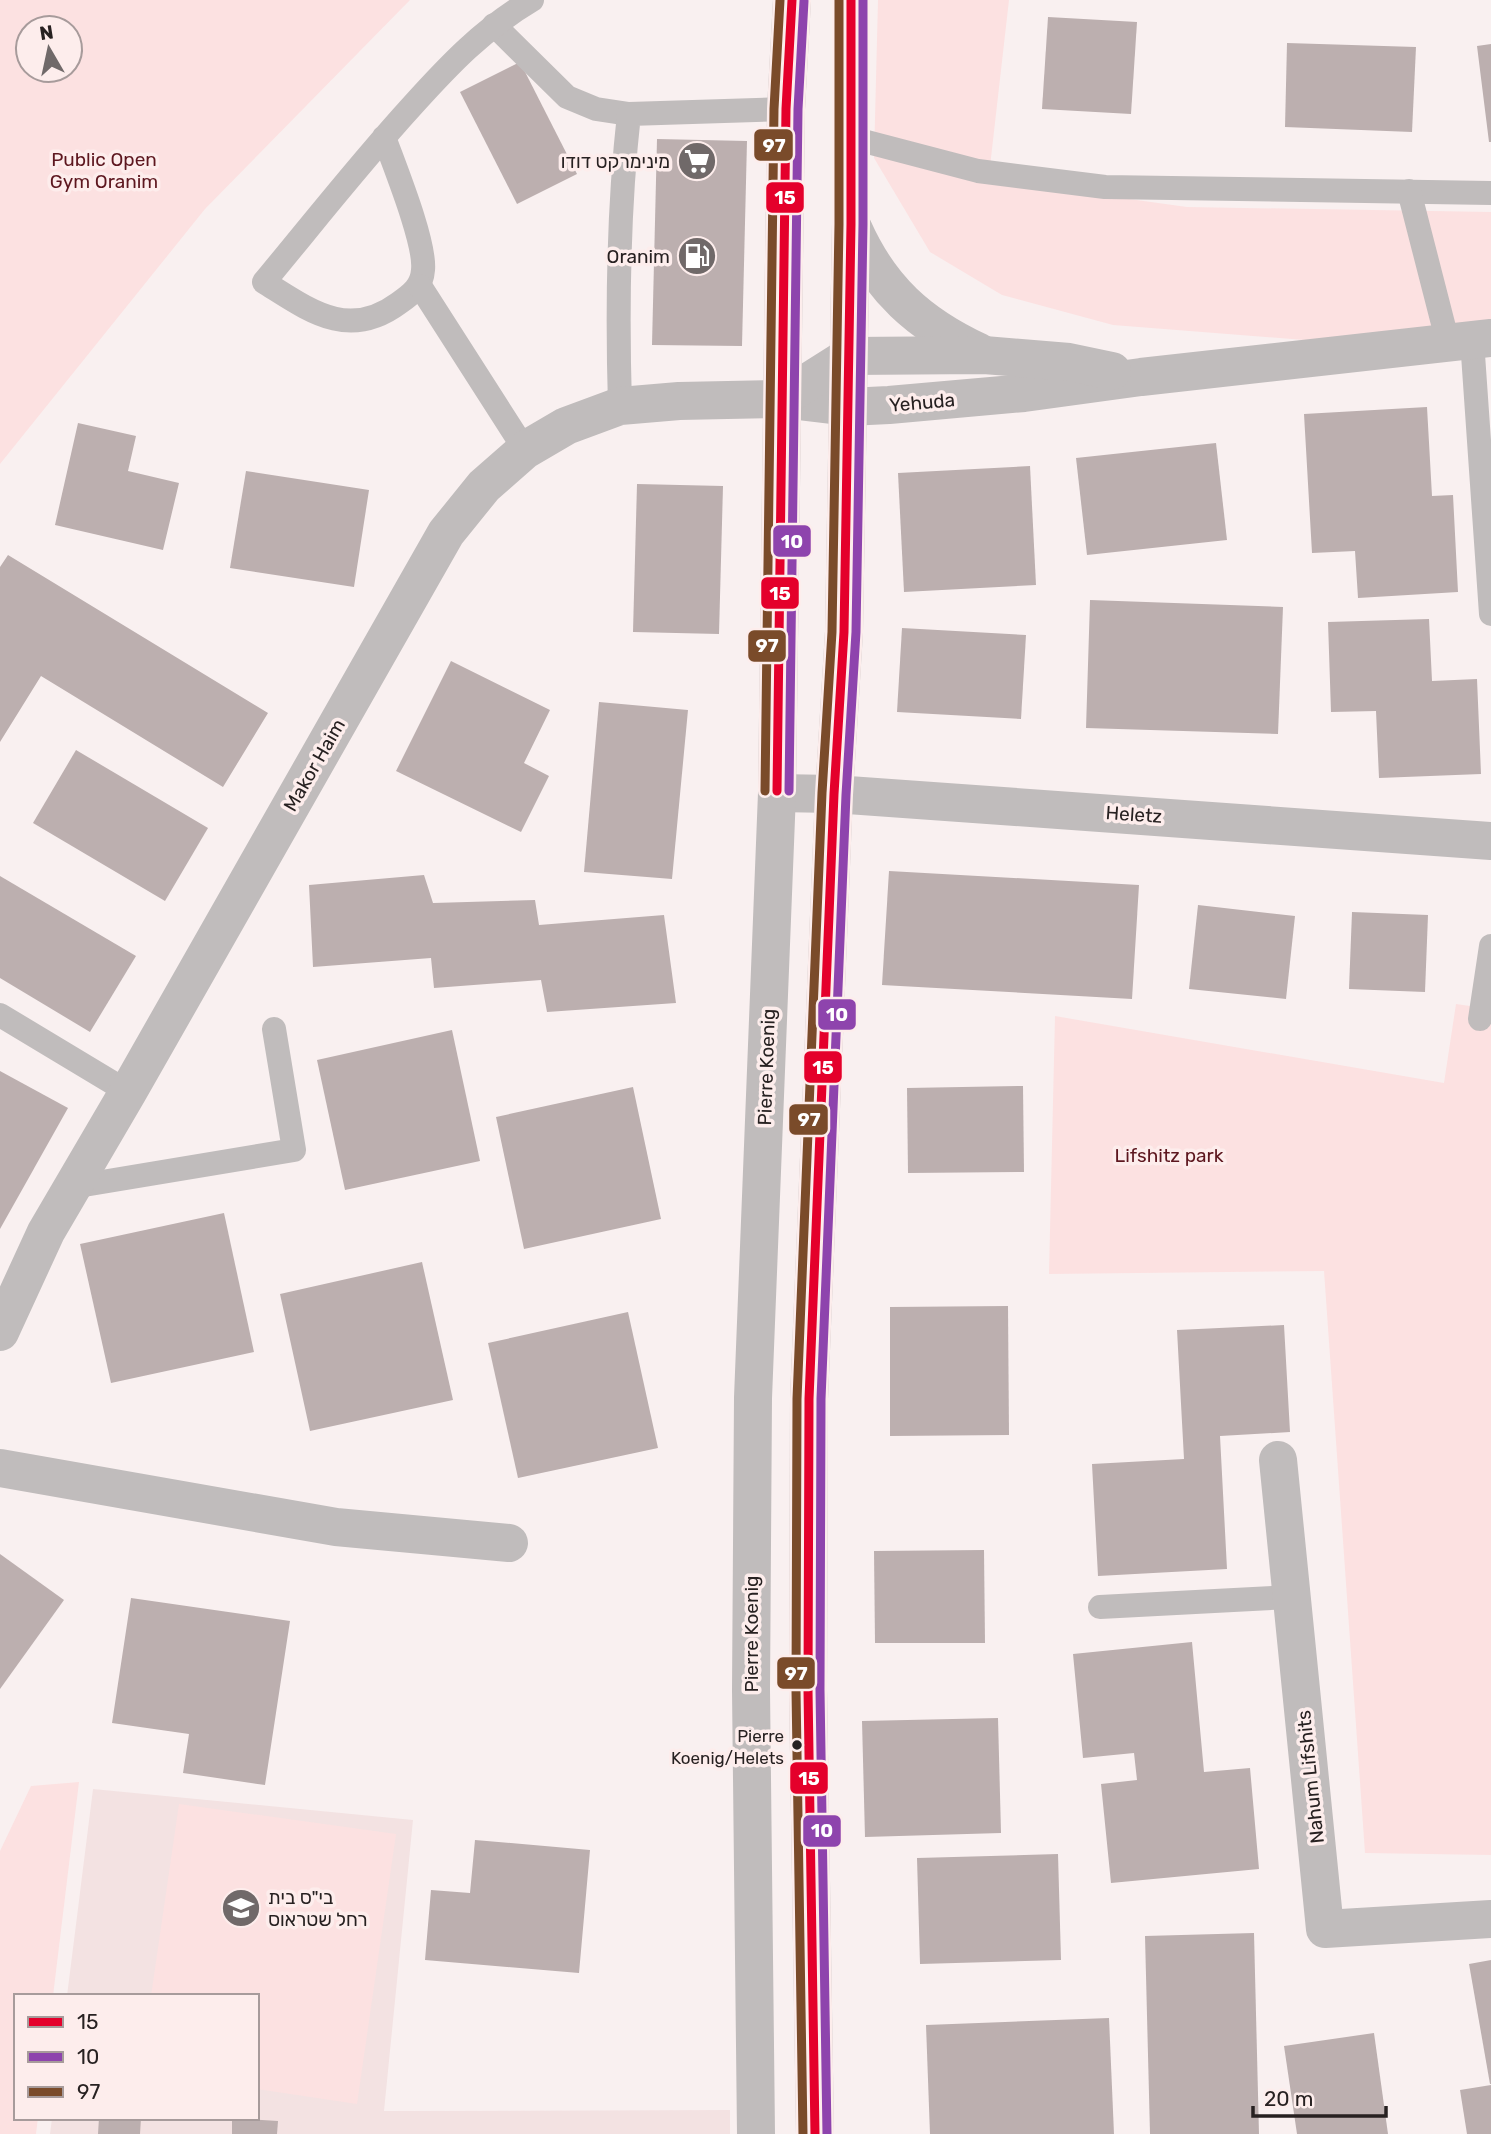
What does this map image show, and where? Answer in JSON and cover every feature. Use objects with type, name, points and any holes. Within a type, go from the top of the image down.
[{"type":"street","name":"Pierre Koenig","points":[[756,2134],[751,1690],[753,1398],[777,793],[786,109],[792,0]]},
{"type":"street","points":[[815,2134],[808,1690],[809,1399],[834,794],[844,632],[852,138],[851,0]]},
{"type":"street","points":[[851,225],[864,253],[903,303],[936,330],[984,355]]},
{"type":"street","name":"Yehuda","points":[[781,399],[848,408],[1024,393],[1470,340]]},
{"type":"street","name":"Yehuda","points":[[849,356],[984,355],[1069,362],[1141,377]]},
{"type":"street","points":[[781,399],[849,356]]},
{"type":"street","name":"Makor Haim","points":[[0,1332],[46,1231],[446,533],[484,486],[525,450],[566,426],[620,406],[679,401],[781,399]]},
{"type":"street","name":"Heletz","points":[[777,793],[834,794],[1491,841]]},
{"type":"street","name":"Nahum Lifshits","points":[[1278,1460],[1325,1929],[1491,1919]]},
{"type":"street","points":[[0,1468],[336,1527],[509,1542]]},
{"type":"lane","points":[[384,137],[420,245],[424,268],[419,286],[399,304],[381,315],[361,321],[341,321],[318,315],[264,282],[384,137],[462,51],[494,25],[532,0]]},
{"type":"lane","points":[[494,25],[567,97],[596,109],[629,114],[786,109]]},
{"type":"lane","points":[[620,406],[617,291],[621,188],[629,114]]},
{"type":"lane","points":[[852,138],[978,171],[1105,187],[1491,193]]},
{"type":"lane","points":[[1409,191],[1470,340],[1491,614]]},
{"type":"lane","points":[[419,286],[525,450]]},
{"type":"lane","points":[[1480,1019],[1491,946]]},
{"type":"lane","points":[[0,1015],[128,1092]]},
{"type":"lane","points":[[72,1187],[294,1150],[274,1028]]},
{"type":"lane","points":[[1100,1607],[1291,1597]]},
{"type":"shaded area","name":"בי\"ס בית רחל שטראוס","points":[[93,1789],[413,1820],[384,2111],[730,2110],[730,2134],[50,2134],[52,2120],[259,2120],[259,1994],[67,1994]]},
{"type":"green space","name":"Public Open Gym Oranim","points":[[0,0],[410,0],[205,209],[0,464]]},
{"type":"green space","points":[[878,0],[1009,0],[988,184],[1050,188],[1187,207],[1491,212],[1491,325],[1342,343],[1113,325],[1002,295],[930,252],[874,158]]},
{"type":"green space","name":"Lifshitz park","points":[[1456,1004],[1491,1009],[1491,1855],[1365,1853],[1324,1271],[1049,1274],[1055,1016],[1444,1083]]},
{"type":"green space","points":[[79,1782],[53,1994],[14,1994],[14,2120],[38,2120],[36,2134],[0,2134],[0,1851],[31,1786]]},
{"type":"green space","points":[[179,1804],[396,1834],[357,2104],[259,2089],[259,1994],[151,1994]]},
{"type":"building","points":[[1048,17],[1137,22],[1131,114],[1042,109]]},
{"type":"building","points":[[1287,43],[1416,47],[1412,132],[1285,127]]},
{"type":"building","points":[[1491,44],[1491,142],[1489,142],[1477,46]]},
{"type":"building","points":[[520,62],[577,174],[517,204],[460,92]]},
{"type":"building","points":[[657,139],[747,141],[742,346],[652,345]]},
{"type":"building","points":[[1427,407],[1432,496],[1453,495],[1458,592],[1358,598],[1355,551],[1312,553],[1304,414]]},
{"type":"building","points":[[78,423],[136,436],[128,471],[179,483],[163,550],[55,525]]},
{"type":"building","points":[[1216,443],[1227,540],[1087,555],[1076,458]]},
{"type":"building","points":[[1030,466],[1036,585],[904,592],[898,473]]},
{"type":"building","points":[[246,471],[369,490],[354,587],[230,568]]},
{"type":"building","points":[[637,484],[723,486],[719,634],[633,632]]},
{"type":"building","points":[[8,555],[268,713],[223,787],[41,676],[0,742],[0,567]]},
{"type":"building","points":[[1090,600],[1283,607],[1278,734],[1086,728]]},
{"type":"building","points":[[1429,619],[1432,681],[1477,679],[1481,774],[1379,778],[1376,711],[1331,712],[1328,622]]},
{"type":"building","points":[[902,628],[1026,635],[1021,719],[897,712]]},
{"type":"building","points":[[451,661],[550,710],[524,763],[549,776],[521,832],[396,771]]},
{"type":"building","points":[[599,702],[688,710],[672,879],[584,872]]},
{"type":"building","points":[[76,750],[208,828],[165,901],[33,823]]},
{"type":"building","points":[[889,871],[1139,885],[1132,999],[882,985]]},
{"type":"building","points":[[424,875],[433,903],[535,900],[539,925],[664,915],[676,1003],[547,1012],[541,980],[434,988],[431,958],[313,967],[309,885]]},
{"type":"building","points":[[0,876],[136,956],[90,1032],[0,978]]},
{"type":"building","points":[[1198,905],[1295,916],[1286,999],[1189,989]]},
{"type":"building","points":[[1352,912],[1428,915],[1425,992],[1349,989]]},
{"type":"building","points":[[452,1030],[480,1161],[345,1190],[317,1060]]},
{"type":"building","points":[[0,1071],[68,1108],[0,1229]]},
{"type":"building","points":[[1023,1086],[1024,1172],[908,1173],[907,1088]]},
{"type":"building","points":[[633,1087],[661,1219],[524,1249],[496,1117]]},
{"type":"building","points":[[224,1213],[254,1352],[111,1383],[80,1244]]},
{"type":"building","points":[[422,1262],[453,1400],[310,1431],[280,1294]]},
{"type":"building","points":[[1008,1306],[1009,1435],[890,1436],[890,1307]]},
{"type":"building","points":[[628,1312],[658,1448],[518,1478],[488,1343]]},
{"type":"building","points":[[1284,1325],[1290,1432],[1220,1436],[1227,1569],[1098,1576],[1092,1464],[1184,1459],[1177,1330]]},
{"type":"building","points":[[984,1550],[985,1643],[875,1643],[874,1551]]},
{"type":"building","points":[[0,1554],[64,1600],[0,1689]]},
{"type":"building","points":[[131,1598],[290,1621],[265,1785],[183,1773],[189,1734],[112,1723]]},
{"type":"building","points":[[1192,1642],[1204,1772],[1250,1768],[1259,1869],[1111,1883],[1101,1784],[1137,1780],[1134,1753],[1083,1758],[1073,1654]]},
{"type":"building","points":[[998,1718],[1001,1833],[865,1837],[862,1721]]},
{"type":"building","points":[[475,1840],[590,1850],[579,1973],[425,1960],[431,1890],[470,1893]]},
{"type":"building","points":[[1058,1854],[1061,1960],[920,1964],[917,1858]]},
{"type":"building","points":[[1254,1933],[1259,2134],[1150,2134],[1145,1936]]},
{"type":"building","points":[[1491,1960],[1491,2084],[1490,2084],[1469,1964]]},
{"type":"building","points":[[1109,2018],[1114,2134],[930,2134],[926,2025]]},
{"type":"building","points":[[1374,2033],[1388,2134],[1297,2134],[1284,2046]]},
{"type":"building","points":[[1491,2085],[1491,2134],[1467,2134],[1460,2090]]},
{"type":"building","points":[[99,2120],[141,2120],[140,2134],[98,2134]]},
{"type":"building","points":[[232,2120],[278,2121],[277,2134],[232,2134]]},
{"type":"transit line","name":"97","points":[[765,791],[774,109],[780,0]]},
{"type":"transit line","name":"15","points":[[777,791],[786,109],[792,0]]},
{"type":"transit line","name":"97","points":[[803,2134],[796,1690],[797,1399],[822,793],[832,632],[839,224],[839,0]]},
{"type":"transit line","name":"15","points":[[815,2134],[808,1690],[809,1399],[834,794],[844,632],[851,224],[851,0]]},
{"type":"transit line","name":"10","points":[[827,2134],[820,1690],[821,1399],[846,795],[856,632],[863,224],[863,0]]},
{"type":"transit line","name":"10","points":[[789,791],[798,109],[804,1]]},
{"type":"place","name":"מינימרקט דודו","points":[[697,161]]},
{"type":"place","name":"Oranim","points":[[697,256]]},
{"type":"place","name":"Pierre Koenig/Helets","points":[[797,1745]]},
{"type":"place","name":"בי\"ס בית רחל שטראוס","points":[[241,1908]]}]
